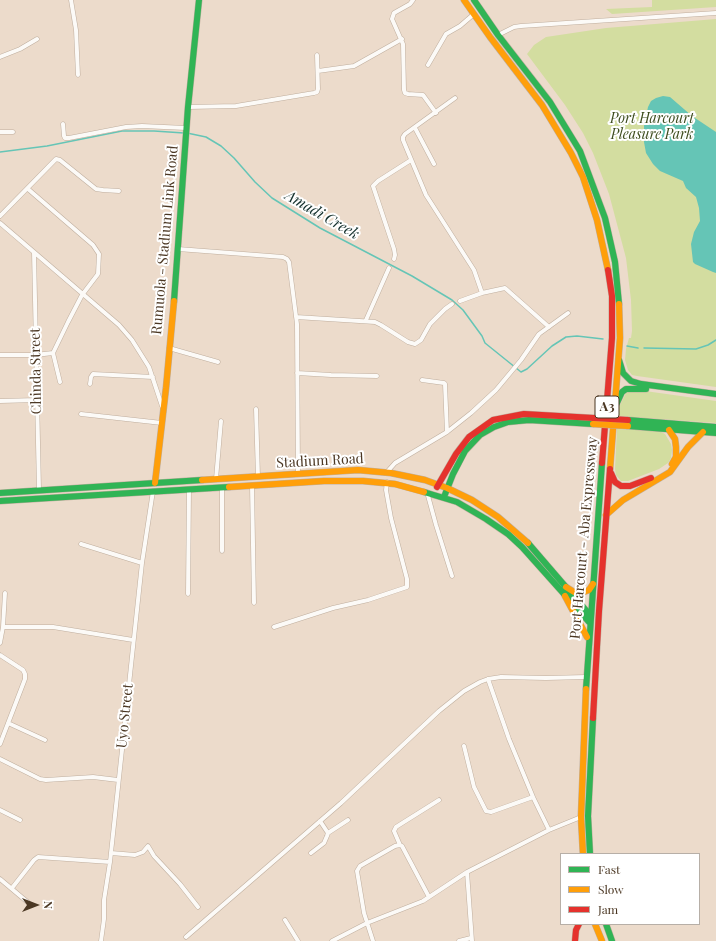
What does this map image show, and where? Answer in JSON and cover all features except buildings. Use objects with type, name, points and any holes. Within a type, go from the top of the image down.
[{"type":"main road","name":"Rumuola - Stadium Link Road","points":[[155,483],[166,388],[188,108],[199,0]]},
{"type":"main road","points":[[461,0],[472,12]]},
{"type":"main road","name":"Port Harcourt - Aba Expressway","points":[[464,0],[542,105],[571,153],[583,177],[597,220],[607,260],[612,296],[612,338],[589,622],[581,817],[583,853]]},
{"type":"main road","name":"Port Harcourt - Aba Expressway","points":[[474,0],[498,36],[561,118],[580,151],[605,218],[618,283],[620,320],[599,611],[588,816],[590,853]]},
{"type":"main road","points":[[618,356],[623,373],[631,381],[641,384],[716,394]]},
{"type":"main road","points":[[614,409],[622,392],[630,388],[642,388],[716,399]]},
{"type":"main road","points":[[435,494],[438,485],[456,454],[469,437],[493,420],[524,414],[594,421],[716,427]]},
{"type":"main road","points":[[444,497],[465,451],[480,435],[494,427],[508,422],[529,420],[594,421]]},
{"type":"main road","points":[[628,423],[669,430],[716,434]]},
{"type":"main road","points":[[610,470],[615,482],[619,485],[626,486],[636,484],[660,474],[672,464],[676,457],[675,439],[669,430]]},
{"type":"main road","points":[[606,515],[623,500],[670,472],[688,447],[702,432]]},
{"type":"main road","name":"Stadium Road","points":[[0,492],[358,470],[387,472],[448,488],[486,509],[520,534],[590,615]]},
{"type":"main road","name":"Stadium Road","points":[[0,501],[324,481],[387,482],[444,497],[457,502],[486,519],[515,540],[589,622]]},
{"type":"main road","points":[[566,587],[574,592],[581,593],[589,590],[593,584]]},
{"type":"main road","points":[[564,596],[579,620],[588,640]]},
{"type":"main road","points":[[570,941],[572,925]]},
{"type":"main road","points":[[575,941],[576,927],[578,925]]},
{"type":"main road","points":[[596,925],[602,941]]},
{"type":"main road","points":[[606,925],[612,941]]},
{"type":"street","points":[[71,0],[76,30],[78,75]]},
{"type":"street","points":[[413,0],[410,4],[392,16],[393,22],[403,44],[404,92],[410,95],[423,95],[436,113]]},
{"type":"street","points":[[428,65],[446,34],[460,26],[472,12]]},
{"type":"street","points":[[498,36],[514,27],[521,26],[716,13]]},
{"type":"street","points":[[0,57],[20,49],[37,39]]},
{"type":"street","points":[[318,71],[354,66],[402,39]]},
{"type":"street","points":[[188,108],[236,106],[317,92],[317,55]]},
{"type":"street","points":[[455,98],[405,134],[403,139],[404,147],[426,195],[474,270],[482,293]]},
{"type":"street","points":[[62,124],[65,138],[126,127],[142,126],[186,132]]},
{"type":"street","points":[[415,128],[434,164]]},
{"type":"street","points":[[0,132],[13,132]]},
{"type":"street","points":[[0,216],[28,189],[54,160],[58,159],[96,189],[119,190]]},
{"type":"street","points":[[394,259],[394,249],[373,186],[378,181],[410,160]]},
{"type":"street","points":[[28,189],[94,245],[98,251],[98,274],[82,295],[53,353],[60,382]]},
{"type":"street","points":[[0,223],[82,295],[119,325],[142,353],[156,383],[163,409]]},
{"type":"street","points":[[178,249],[283,257],[289,262],[296,317],[298,474]]},
{"type":"street","name":"Chinda Street","points":[[34,252],[39,490]]},
{"type":"street","points":[[366,320],[389,268]]},
{"type":"street","points":[[460,301],[502,288],[508,290],[549,327]]},
{"type":"street","points":[[296,317],[366,320],[378,323],[408,342],[415,344],[421,340],[430,324],[452,304]]},
{"type":"street","points":[[387,472],[395,463],[447,432],[471,413],[496,390],[515,368],[539,334],[568,313]]},
{"type":"street","points":[[169,348],[218,362]]},
{"type":"street","points":[[0,355],[35,355],[53,353]]},
{"type":"street","points":[[297,373],[377,376]]},
{"type":"street","points":[[90,384],[91,377],[94,374],[153,377]]},
{"type":"street","points":[[422,380],[445,384],[447,432]]},
{"type":"street","points":[[156,383],[160,388],[166,388]]},
{"type":"street","points":[[0,401],[36,400]]},
{"type":"street","points":[[256,409],[258,476]]},
{"type":"street","points":[[81,414],[162,423]]},
{"type":"street","points":[[216,479],[221,421]]},
{"type":"street","points":[[274,627],[333,608],[368,600],[407,587],[407,579],[390,518],[386,490],[387,482]]},
{"type":"street","points":[[252,485],[254,603]]},
{"type":"street","points":[[222,487],[222,551]]},
{"type":"street","points":[[188,594],[189,489]]},
{"type":"street","name":"Uyo Street","points":[[101,941],[104,920],[104,900],[110,862],[133,640],[142,563],[153,491]]},
{"type":"street","points":[[427,492],[452,576]]},
{"type":"street","points":[[81,544],[142,563]]},
{"type":"street","points":[[0,643],[3,627],[5,593]]},
{"type":"street","points":[[3,627],[53,627],[133,640]]},
{"type":"street","points":[[0,655],[23,670],[26,674],[0,744]]},
{"type":"street","points":[[186,937],[320,821],[439,711],[464,691],[488,679],[501,677],[586,677]]},
{"type":"street","points":[[488,679],[509,739],[533,797],[549,830]]},
{"type":"street","points":[[8,723],[45,740]]},
{"type":"street","points":[[464,746],[474,787],[486,811],[491,812],[533,797]]},
{"type":"street","points":[[0,759],[40,779],[46,780],[94,777],[118,780]]},
{"type":"street","points":[[429,897],[402,846],[400,845],[394,830],[396,827],[439,800]]},
{"type":"street","points":[[0,810],[20,820]]},
{"type":"street","points":[[332,941],[367,923],[423,901],[467,872],[549,830],[581,817]]},
{"type":"street","points":[[311,854],[324,842],[328,833],[348,820]]},
{"type":"street","points":[[320,821],[328,833]]},
{"type":"street","points":[[373,941],[367,923],[356,871],[358,868],[395,846],[400,845]]},
{"type":"street","points":[[111,853],[136,855],[143,852],[148,846],[198,907]]},
{"type":"street","points":[[12,888],[38,857],[110,862]]},
{"type":"street","points":[[459,941],[472,939],[467,872]]},
{"type":"street","points":[[0,879],[31,905]]},
{"type":"street","points":[[286,920],[298,941]]},
{"type":"green space","points":[[652,0],[716,0],[716,7],[612,14],[606,9],[652,7]]},
{"type":"green space","name":"Port Harcourt Pleasure Park","points":[[716,19],[716,387],[637,376],[632,375],[628,370],[625,360],[626,349],[629,338],[631,338],[632,331],[631,300],[626,258],[609,194],[593,153],[583,133],[565,105],[527,54],[534,45],[546,37],[606,28]]},
{"type":"green space","points":[[638,390],[716,401],[716,423],[617,416],[618,409],[627,391]]},
{"type":"green space","points":[[617,429],[659,431],[665,434],[671,444],[672,450],[671,458],[668,463],[659,469],[628,481],[621,481],[616,475],[615,469]]},
{"type":"water","points":[[663,96],[670,97],[692,116],[716,132],[716,273],[693,262],[691,244],[694,232],[700,221],[696,197],[686,188],[683,181],[660,171],[653,164],[646,153],[644,126],[648,107],[651,101]]},
{"type":"waterway","name":"Amadi Creek","points":[[0,152],[47,146],[122,131],[184,133]]},
{"type":"waterway","name":"Amadi Creek","points":[[187,133],[206,137],[221,146],[272,198],[320,228],[412,276],[452,300],[463,310],[482,336],[485,343],[521,372],[527,369],[552,346],[566,337],[577,336],[603,339]]},
{"type":"waterway","name":"Amadi Creek","points":[[644,348],[696,349],[708,345],[716,340]]},
{"type":"waterway","name":"Amadi Creek","points":[[627,346],[638,348]]},
{"type":"traffic: fast","points":[[174,301],[188,107],[199,0]]},
{"type":"traffic: fast","points":[[474,0],[498,35],[550,102],[580,151],[605,218],[615,262],[619,304]]},
{"type":"traffic: fast","points":[[619,360],[623,373],[631,381],[641,384],[716,394]]},
{"type":"traffic: fast","points":[[616,405],[622,392],[626,389],[646,389]]},
{"type":"traffic: fast","points":[[444,497],[453,474],[465,451],[480,435],[494,427],[508,422],[529,420],[593,424]]},
{"type":"traffic: fast","points":[[628,420],[716,427]]},
{"type":"traffic: fast","points":[[628,426],[716,433]]},
{"type":"traffic: fast","points":[[586,689],[602,463]]},
{"type":"traffic: fast","points":[[0,493],[202,480]]},
{"type":"traffic: fast","points":[[0,501],[229,487]]},
{"type":"traffic: fast","points":[[424,492],[457,502],[508,534],[522,547],[589,622]]},
{"type":"traffic: fast","points":[[528,543],[590,615]]},
{"type":"traffic: fast","points":[[590,853],[588,816],[593,718]]},
{"type":"traffic: fast","points":[[606,925],[612,941]]},
{"type":"traffic: slow","points":[[464,0],[542,105],[571,153],[583,177],[597,220],[608,270]]},
{"type":"traffic: slow","points":[[155,483],[174,301]]},
{"type":"traffic: slow","points":[[610,469],[620,338],[619,304]]},
{"type":"traffic: slow","points":[[593,424],[628,426]]},
{"type":"traffic: slow","points":[[669,430],[675,439],[676,447],[676,457],[672,464]]},
{"type":"traffic: slow","points":[[606,515],[623,500],[670,472],[688,447],[703,432]]},
{"type":"traffic: slow","points":[[202,480],[358,470],[391,473],[425,480],[447,488],[472,500],[498,517],[528,543]]},
{"type":"traffic: slow","points":[[229,487],[324,481],[363,481],[395,484],[424,492]]},
{"type":"traffic: slow","points":[[566,587],[574,592],[581,593],[589,590],[593,584]]},
{"type":"traffic: slow","points":[[565,596],[587,637]]},
{"type":"traffic: slow","points":[[583,853],[581,817],[586,689]]},
{"type":"traffic: slow","points":[[595,925],[602,941]]},
{"type":"traffic: jam","points":[[602,463],[612,338],[612,296],[608,270]]},
{"type":"traffic: jam","points":[[437,487],[456,454],[469,437],[493,420],[524,414],[594,418]]},
{"type":"traffic: jam","points":[[594,418],[628,420]]},
{"type":"traffic: jam","points":[[593,718],[599,611],[610,469]]},
{"type":"traffic: jam","points":[[611,473],[615,482],[621,486],[630,486],[651,478]]},
{"type":"traffic: jam","points":[[575,941],[576,930],[578,925]]}]
